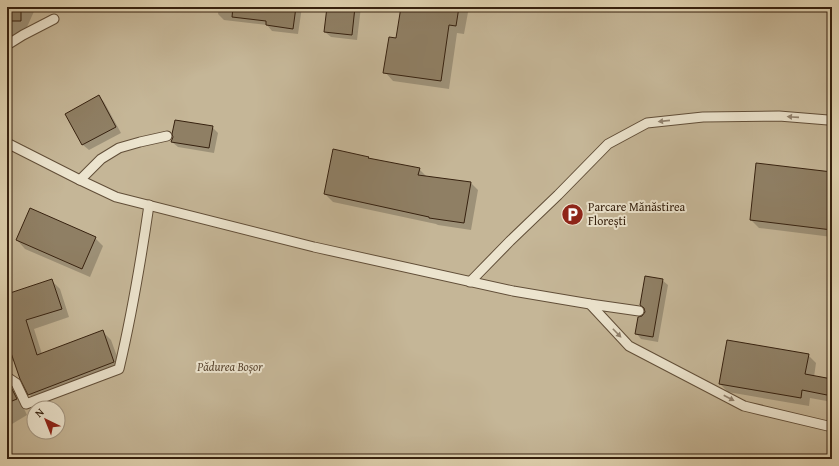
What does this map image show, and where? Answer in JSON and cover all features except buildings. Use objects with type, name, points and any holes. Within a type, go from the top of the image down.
[{"type":"lane","points":[[7,45],[54,19]]},
{"type":"lane","points":[[470,282],[608,144],[647,123],[704,117],[763,116],[832,121]]},
{"type":"lane","points":[[80,180],[101,159],[119,148],[167,136]]},
{"type":"lane","points":[[7,142],[116,197],[314,247],[513,292],[639,311]]},
{"type":"lane","points":[[7,377],[16,383],[26,404],[119,368],[142,256],[149,205]]},
{"type":"lane","points":[[590,304],[629,346],[744,406],[832,427]]},
{"type":"green space","name":"Pădurea Boșor","points":[[7,7],[832,7],[832,459],[7,459]]},
{"type":"place","name":"Parcare Mănăstirea Florești","points":[[572,214]]}]
